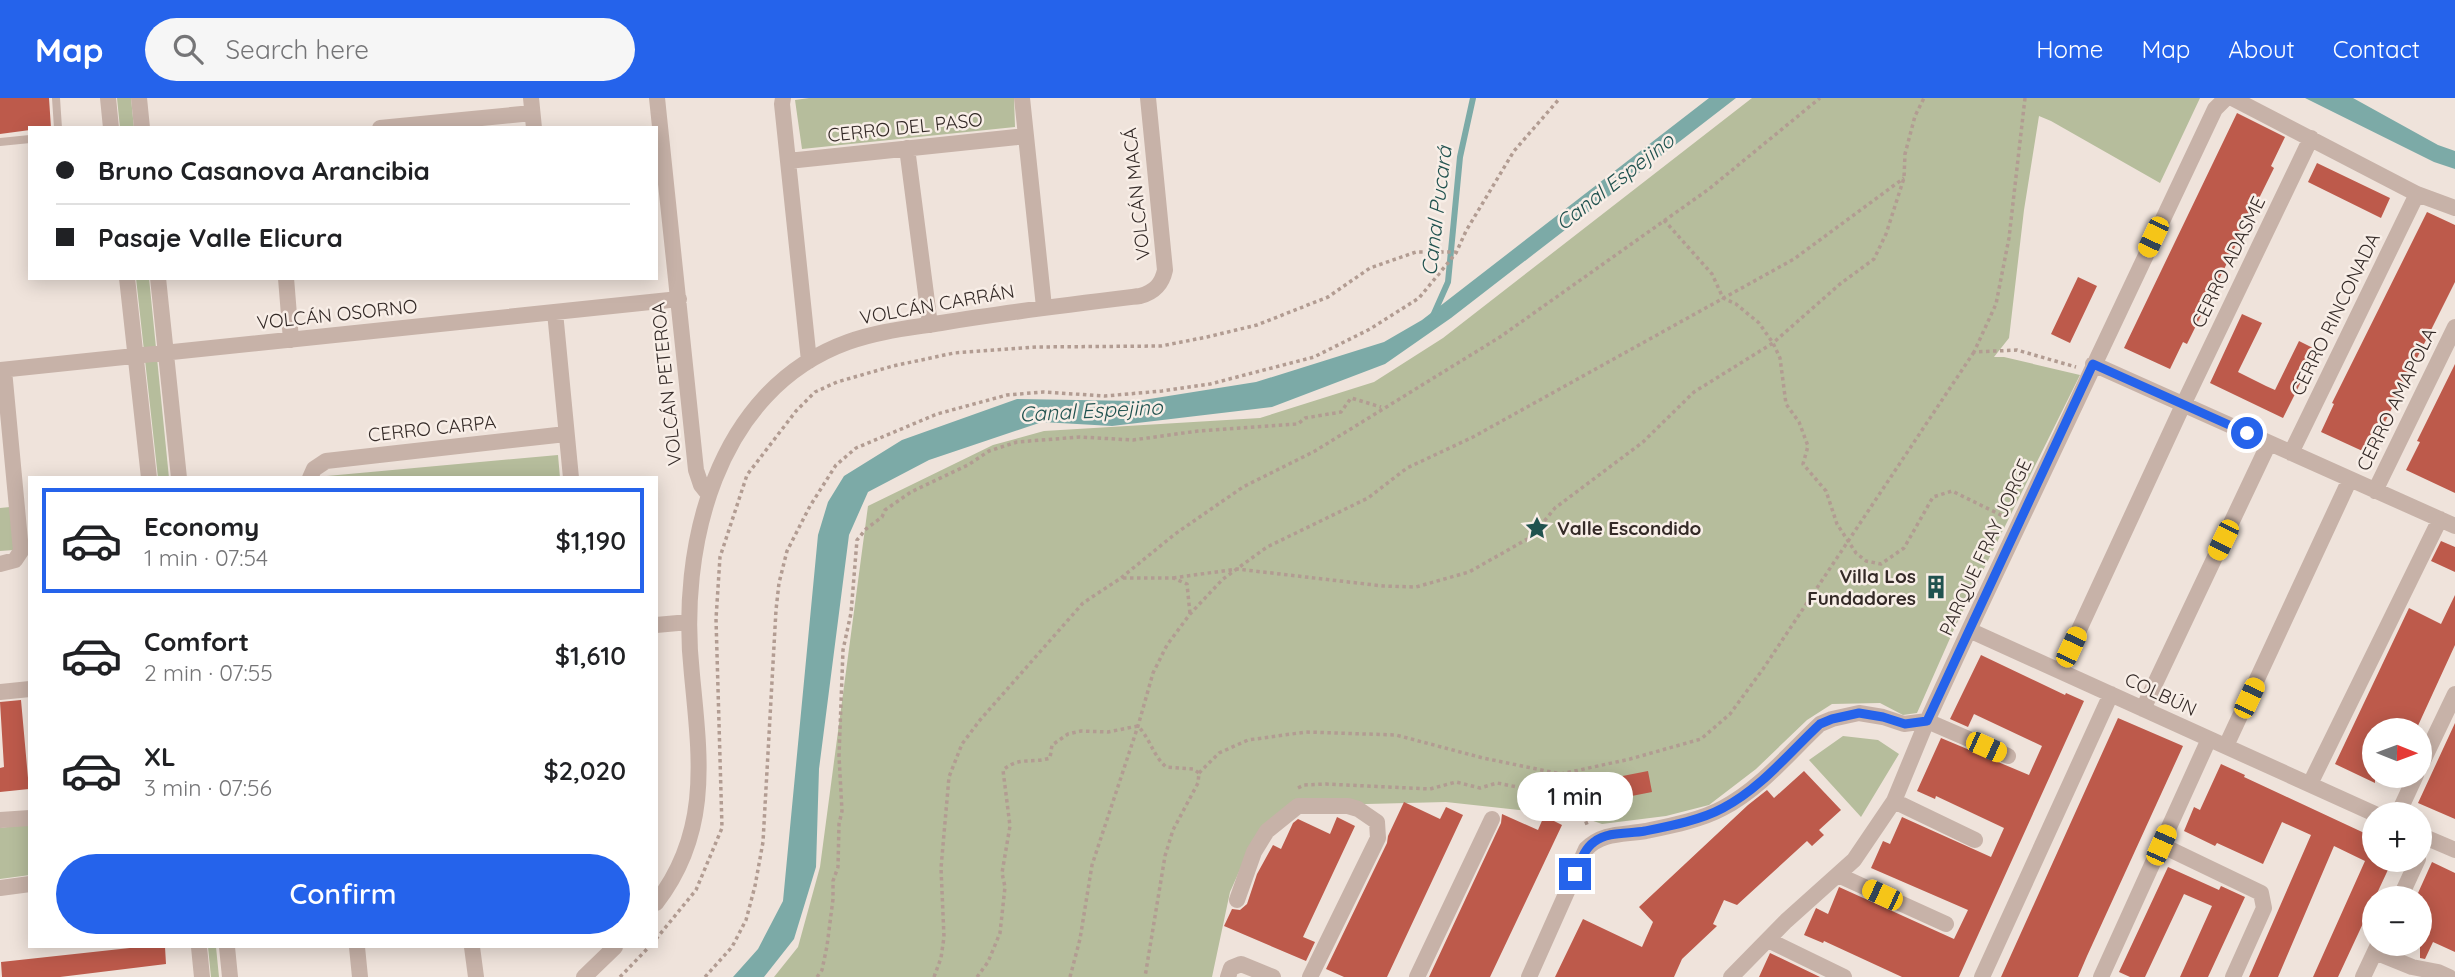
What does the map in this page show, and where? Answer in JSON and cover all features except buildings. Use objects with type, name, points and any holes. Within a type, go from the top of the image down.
[{"type":"street","points":[[108,98],[111,126]]},
{"type":"street","points":[[139,98],[142,126]]},
{"type":"street","name":"VOLCÁN PETEROA","points":[[657,98],[698,478],[709,495]]},
{"type":"street","points":[[783,98],[809,361]]},
{"type":"street","points":[[1022,98],[1044,307]]},
{"type":"street","name":"VOLCÁN MACÁ","points":[[1148,98],[1165,270],[1160,285]]},
{"type":"street","name":"PARQUE FRAY JORGE","points":[[1731,977],[1786,921],[1854,860],[1894,801],[1927,721],[2091,368],[2215,109],[2226,98]]},
{"type":"street","points":[[2232,98],[2417,194],[2455,208]]},
{"type":"street","points":[[400,126],[533,113]]},
{"type":"street","name":"CERRO DEL PASO","points":[[788,161],[1026,136]]},
{"type":"street","name":"CERRO ADASME","points":[[2060,671],[2311,138]]},
{"type":"street","points":[[907,148],[930,325]]},
{"type":"street","name":"CERRO RINCONADA","points":[[2291,453],[2417,194]]},
{"type":"street","points":[[127,280],[149,476]]},
{"type":"street","points":[[158,280],[179,476]]},
{"type":"street","points":[[286,280],[291,340]]},
{"type":"street","name":"VOLCÁN CARRÁN","points":[[658,900],[682,860],[691,836],[700,790],[701,768],[689,622],[700,525],[725,453],[746,419],[778,384],[809,361],[848,342],[930,325],[1044,307],[1140,296],[1148,294],[1160,285]]},
{"type":"street","name":"VOLCÁN OSORNO","points":[[2,370],[679,299]]},
{"type":"street","points":[[555,312],[571,476]]},
{"type":"street","name":"CERRO AMAPOLA","points":[[2375,491],[2455,327]]},
{"type":"street","points":[[2091,368],[2183,405],[2447,523],[2310,784]]},
{"type":"street","points":[[0,564],[15,560],[21,551],[8,490],[2,370]]},
{"type":"street","name":"CERRO CARPA","points":[[311,476],[314,469],[326,461],[566,434]]},
{"type":"street","points":[[2143,709],[2269,443]]},
{"type":"street","points":[[2226,747],[2350,479]]},
{"type":"street","points":[[658,625],[689,622]]},
{"type":"street","name":"COLBÚN","points":[[1969,630],[2362,808]]},
{"type":"street","points":[[0,692],[28,689]]},
{"type":"street","points":[[1982,977],[2111,694]]},
{"type":"street","points":[[2432,742],[2455,694]]},
{"type":"street","points":[[1529,977],[1586,849],[1594,842],[1605,835],[1646,831],[1724,808],[1759,784],[1820,724],[1859,713],[1905,724],[1927,721],[2008,757]]},
{"type":"street","points":[[2101,977],[2209,739]]},
{"type":"street","points":[[1894,801],[1975,840]]},
{"type":"street","points":[[1237,900],[1254,852],[1267,831],[1298,806],[1353,807],[1373,819],[1378,827],[1378,838],[1310,977]]},
{"type":"street","points":[[0,820],[28,818]]},
{"type":"street","points":[[1417,977],[1492,819]]},
{"type":"street","points":[[2432,840],[2455,850]]},
{"type":"street","points":[[2161,845],[2261,894],[2264,908],[2233,977]]},
{"type":"street","points":[[1838,875],[1946,924]]},
{"type":"street","points":[[0,888],[28,884]]},
{"type":"street","points":[[1768,940],[1844,977]]},
{"type":"street","points":[[199,948],[202,977]]},
{"type":"street","points":[[226,948],[230,977]]},
{"type":"street","points":[[357,948],[360,977]]},
{"type":"street","points":[[472,948],[476,977]]},
{"type":"street","points":[[584,977],[614,948]]},
{"type":"street","points":[[2363,977],[2373,956]]},
{"type":"street","points":[[2390,956],[2403,964],[2449,977]]},
{"type":"street","points":[[1228,977],[1231,968],[1236,965],[1273,977]]},
{"type":"lane","points":[[56,98],[58,126]]},
{"type":"lane","points":[[0,142],[28,139]]},
{"type":"path","points":[[705,977],[732,947],[746,920],[755,886],[763,842],[776,610],[787,551],[810,506],[836,465],[856,448],[937,414],[1007,395],[1043,392],[1105,396],[1210,384],[1314,357],[1370,329],[1419,298],[1456,253],[1466,231],[1514,151],[1560,98]]},
{"type":"path","points":[[934,977],[941,958],[944,937],[941,868],[948,777],[962,744],[980,720],[1083,603],[1243,487],[1315,451],[1382,407],[1500,337],[1709,189],[1820,98]]},
{"type":"path","points":[[1121,578],[1173,578],[1237,569],[1383,586],[1416,587],[1469,572],[1531,537],[1555,508],[1643,442],[1694,392],[1773,343],[1840,284],[1874,259],[1886,234],[1904,178],[1905,154],[1915,116],[1924,98]]},
{"type":"path","points":[[1145,977],[1165,856],[1173,830],[1198,783],[1199,773],[1219,753],[1248,740],[1306,732],[1396,735],[1483,758],[1561,774],[1630,759],[1700,739],[1730,714],[1974,352],[1996,304],[2009,238],[2025,98]]},
{"type":"path","points":[[1070,977],[1080,939],[1092,865],[1153,673],[1167,645],[1190,614],[1223,579],[1268,547],[1368,498],[1406,468],[1473,437],[1794,259],[1904,178]]},
{"type":"path","points":[[1664,220],[1712,274],[1723,298],[1736,304],[1759,323],[1773,343],[1780,358],[1786,404],[1799,422],[1808,446],[1803,464],[1826,491],[1837,524],[1856,553],[1866,561],[1881,564],[1904,548],[1933,497],[1952,492],[2019,524]]},
{"type":"path","points":[[658,937],[696,890],[722,828],[716,619],[720,557],[747,475],[796,411],[815,392],[837,382],[903,363],[954,353],[1036,346],[1161,346],[1207,337],[1257,325],[1328,298],[1370,268],[1416,251],[1456,253]]},
{"type":"path","points":[[1974,352],[2017,350],[2091,368]]},
{"type":"path","points":[[817,977],[822,970],[827,946],[833,881],[838,867],[842,811],[839,756],[844,650],[851,613],[857,540],[866,529],[882,517],[885,510],[911,492],[989,452],[1017,442],[1080,437],[1133,440],[1198,431],[1298,424],[1305,418],[1341,411],[1351,398],[1382,407]]},
{"type":"path","points":[[1173,578],[1187,584],[1190,614]]},
{"type":"path","points":[[1138,726],[1148,736],[1154,756],[1166,768],[1193,769],[1199,773]]},
{"type":"path","points":[[976,977],[988,962],[1000,933],[1005,887],[1002,873],[1010,825],[1003,770],[1013,763],[1050,758],[1052,745],[1068,734],[1081,731],[1108,732],[1138,726]]},
{"type":"path","points":[[1298,806],[1291,793],[1304,785],[1430,789],[1457,782],[1480,788],[1497,783],[1536,790],[1556,806],[1579,805],[1594,842]]},
{"type":"path","points":[[620,977],[648,948]]},
{"type":"green space","points":[[117,98],[131,98],[134,126],[120,126]]},
{"type":"green space","points":[[1014,98],[1015,127],[802,149],[795,100]]},
{"type":"green space","points":[[1752,98],[2200,98],[2160,183],[2039,116],[2024,210],[2009,338],[1994,357],[2080,375],[1955,627],[1917,713],[1903,715],[1880,703],[1832,704],[1807,720],[1756,769],[1709,805],[1666,816],[1602,824],[1582,817],[1446,802],[1302,808],[1250,847],[1230,892],[1212,977],[774,977],[798,947],[820,867],[868,506],[993,445],[1044,431],[1260,418],[1374,382],[1443,338]]},
{"type":"green space","points":[[136,280],[149,280],[169,476],[158,476]]},
{"type":"green space","points":[[558,455],[560,476],[327,476]]},
{"type":"green space","points":[[10,507],[14,550],[0,551],[0,508]]},
{"type":"green space","points":[[1843,736],[1878,740],[1899,754],[1861,817],[1809,760]]},
{"type":"green space","points":[[28,824],[28,875],[0,879],[0,828]]},
{"type":"green space","points":[[208,948],[216,948],[219,977],[211,977]]},
{"type":"water","name":"Canal Espejino","points":[[1709,98],[1736,98],[1451,318],[1385,364],[1272,407],[1112,426],[1042,422],[929,460],[868,492],[849,535],[819,769],[816,867],[794,939],[764,977],[733,977],[758,949],[783,901],[818,535],[828,502],[844,476],[902,440],[1017,399],[1137,401],[1256,382],[1384,342],[1422,320]]},
{"type":"water","points":[[2305,98],[2353,98],[2438,145],[2455,151],[2455,169],[2434,162]]},
{"type":"waterway","name":"Canal Pucará","points":[[1432,318],[1448,282],[1460,157],[1473,98]]},
{"type":"place","name":"Valle Escondido","points":[[1537,528]]},
{"type":"place","name":"Villa Los Fundadores","points":[[1936,587]]},
{"type":"route","points":[[1575,874],[1586,849],[1605,835],[1646,831],[1724,808],[1759,784],[1820,724],[1859,713],[1905,724],[1927,721],[2093,364],[2247,433]]}]
